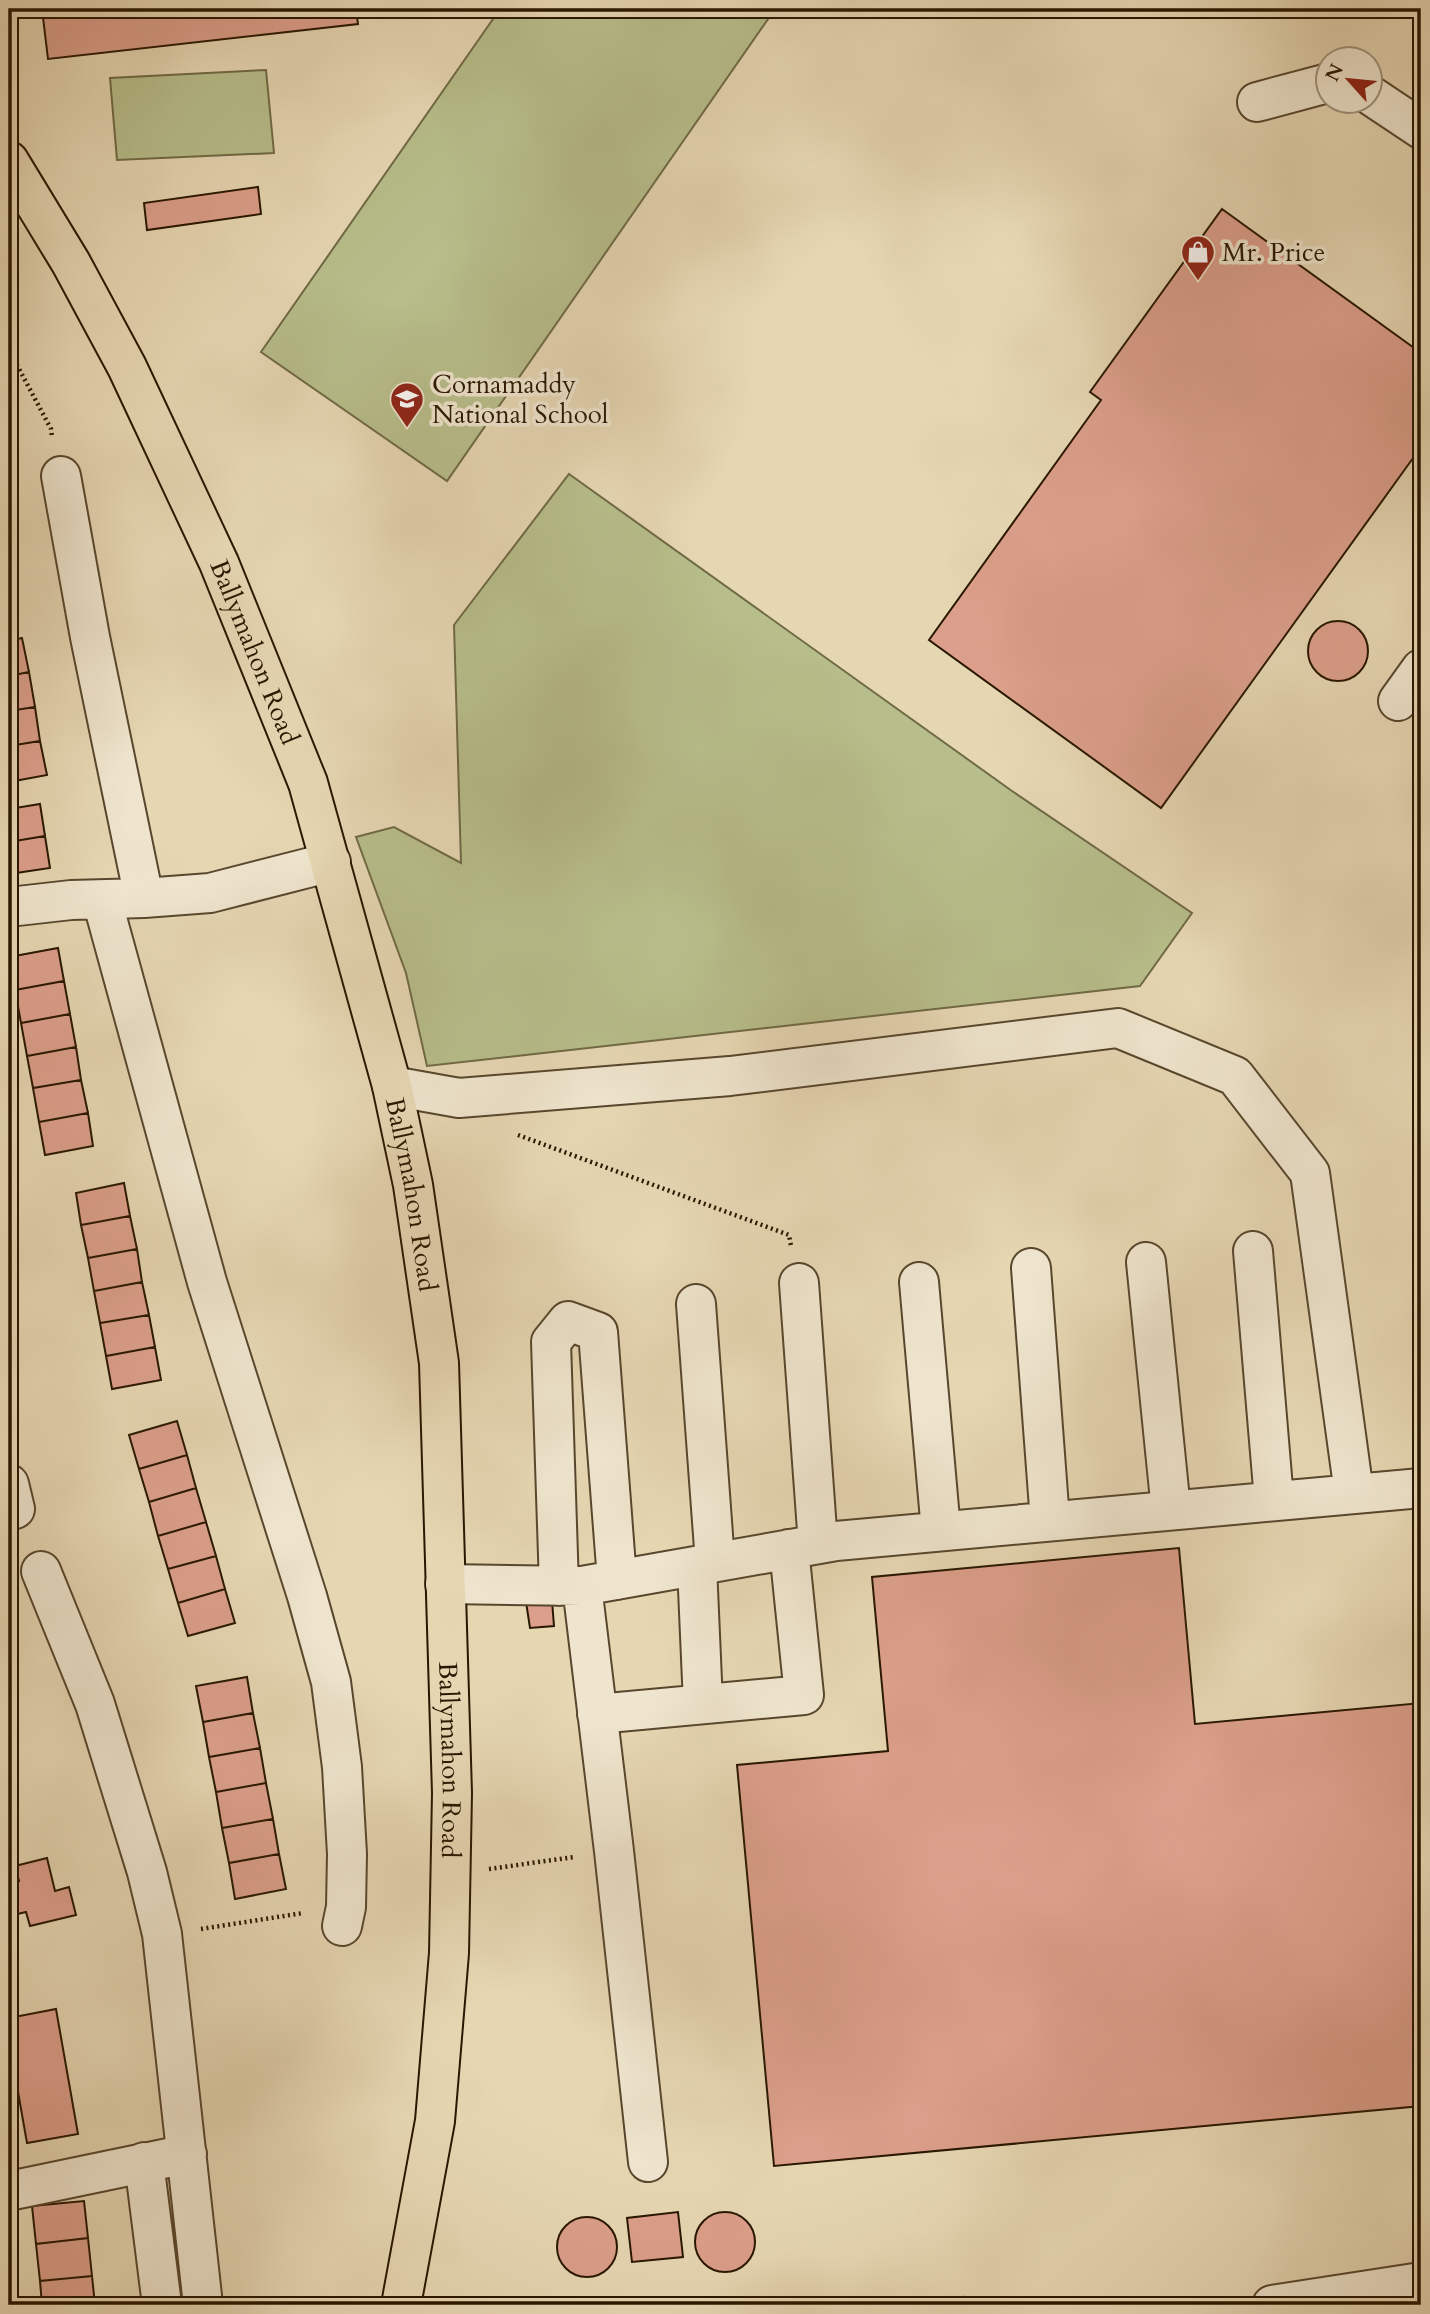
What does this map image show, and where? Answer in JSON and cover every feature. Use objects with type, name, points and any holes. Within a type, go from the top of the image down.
[{"type":"main road","name":"Ballymahon Road","points":[[9,161],[71,263],[127,367],[219,563],[308,783],[392,1086],[413,1185],[439,1363],[452,1793],[449,1954],[435,2121],[401,2305]]},
{"type":"street","points":[[1257,102],[1314,87]]},
{"type":"street","points":[[1384,104],[1421,129]]},
{"type":"street","points":[[61,476],[90,637],[144,898]]},
{"type":"street","points":[[1398,701],[1421,669]]},
{"type":"street","points":[[9,907],[71,900],[210,893],[331,862]]},
{"type":"street","points":[[102,900],[207,1282],[307,1596],[331,1682],[342,1768],[347,1854],[344,1916]]},
{"type":"street","points":[[392,1086],[460,1098],[473,1097],[730,1076],[1118,1028],[1234,1076],[1310,1173],[1354,1493]]},
{"type":"street","points":[[1253,1251],[1274,1500]]},
{"type":"street","points":[[1146,1262],[1171,1510]]},
{"type":"street","points":[[1031,1268],[1050,1521]]},
{"type":"street","points":[[919,1282],[941,1531]]},
{"type":"street","points":[[597,1714],[804,1695],[799,1283]]},
{"type":"street","points":[[696,1304],[706,1564],[703,1704]]},
{"type":"street","points":[[586,1584],[598,1332],[568,1321],[551,1342],[586,1584],[597,1714],[648,2162]]},
{"type":"street","points":[[445,1584],[586,1584],[803,1547],[941,1531],[1421,1489]]},
{"type":"street","points":[[41,1571],[95,1704],[162,1934],[203,2305]]},
{"type":"street","points":[[9,2191],[187,2154]]},
{"type":"street","points":[[144,2162],[162,2305]]},
{"type":"street","points":[[1272,2305],[1421,2282]]},
{"type":"path","points":[[9,350],[51,429],[61,476]]},
{"type":"path","points":[[512,1133],[789,1235],[799,1283]]},
{"type":"path","points":[[451,1875],[614,1851]]},
{"type":"path","points":[[162,1934],[344,1916]]},
{"type":"green space","points":[[500,9],[775,9],[447,481],[261,352]]},
{"type":"green space","points":[[266,70],[274,153],[117,160],[110,78]]},
{"type":"green space","points":[[569,474],[1012,791],[1192,913],[1140,986],[427,1066],[406,973],[356,837],[394,827],[461,863],[454,625]]},
{"type":"building","points":[[42,9],[356,9],[358,24],[48,59]]},
{"type":"building","points":[[258,187],[261,214],[147,230],[144,203]]},
{"type":"building","points":[[1222,209],[1421,353],[1421,447],[1161,808],[929,640],[1101,400],[1090,392]]},
{"type":"building","points":[[12,575],[18,611],[9,613],[9,576]]},
{"type":"building","points":[[1332,621],[1344,621],[1363,634],[1368,651],[1366,663],[1355,676],[1344,681],[1332,681],[1313,668],[1308,657],[1308,645],[1321,626]]},
{"type":"building","points":[[22,638],[29,672],[9,676],[9,641]]},
{"type":"building","points":[[29,672],[35,707],[9,711],[9,676]]},
{"type":"building","points":[[35,707],[40,741],[9,746],[9,711]]},
{"type":"building","points":[[40,741],[47,775],[9,782],[9,746]]},
{"type":"building","points":[[40,804],[45,836],[9,842],[9,809]]},
{"type":"building","points":[[45,836],[50,868],[9,874],[9,842]]},
{"type":"building","points":[[58,948],[64,981],[15,990],[9,957]]},
{"type":"building","points":[[64,981],[70,1014],[21,1023],[15,990]]},
{"type":"building","points":[[70,1014],[76,1047],[27,1056],[21,1023]]},
{"type":"building","points":[[76,1047],[81,1080],[33,1088],[27,1056]]},
{"type":"building","points":[[81,1080],[88,1113],[39,1122],[33,1088]]},
{"type":"building","points":[[88,1113],[93,1146],[45,1155],[39,1122]]},
{"type":"building","points":[[124,1183],[130,1216],[81,1225],[76,1193]]},
{"type":"building","points":[[130,1216],[137,1249],[88,1258],[81,1225]]},
{"type":"building","points":[[137,1249],[142,1282],[94,1291],[88,1258]]},
{"type":"building","points":[[142,1282],[149,1315],[100,1323],[94,1291]]},
{"type":"building","points":[[149,1315],[155,1347],[106,1356],[100,1323]]},
{"type":"building","points":[[155,1347],[161,1380],[112,1389],[106,1356]]},
{"type":"building","points":[[177,1421],[187,1455],[139,1469],[129,1435]]},
{"type":"building","points":[[187,1455],[196,1488],[149,1502],[139,1469]]},
{"type":"building","points":[[196,1488],[206,1522],[158,1536],[149,1502]]},
{"type":"building","points":[[206,1522],[216,1556],[168,1569],[158,1536]]},
{"type":"building","points":[[1179,1548],[1195,1724],[1421,1703],[1421,2106],[774,2166],[737,1765],[888,1751],[872,1577]]},
{"type":"building","points":[[216,1556],[225,1589],[178,1603],[168,1569]]},
{"type":"building","points":[[225,1589],[235,1623],[188,1636],[178,1603]]},
{"type":"building","points":[[552,1601],[554,1626],[530,1628],[526,1602]]},
{"type":"building","points":[[247,1677],[253,1713],[203,1722],[196,1686]]},
{"type":"building","points":[[253,1713],[260,1748],[209,1757],[203,1722]]},
{"type":"building","points":[[260,1748],[266,1783],[216,1792],[209,1757]]},
{"type":"building","points":[[266,1783],[273,1819],[222,1828],[216,1792]]},
{"type":"building","points":[[273,1819],[279,1854],[229,1863],[222,1828]]},
{"type":"building","points":[[279,1854],[286,1889],[235,1899],[229,1863]]},
{"type":"building","points":[[47,1858],[55,1891],[69,1887],[76,1915],[30,1926],[26,1912],[9,1916],[9,1883],[19,1881],[15,1866]]},
{"type":"building","points":[[56,2009],[78,2134],[27,2143],[9,2041],[9,2018]]},
{"type":"building","points":[[84,2201],[88,2238],[36,2244],[32,2206]]},
{"type":"building","points":[[678,2212],[683,2257],[632,2262],[627,2218]]},
{"type":"building","points":[[719,2212],[731,2212],[750,2225],[755,2242],[753,2254],[742,2267],[731,2272],[719,2272],[700,2259],[695,2248],[695,2236],[708,2217]]},
{"type":"building","points":[[581,2217],[593,2217],[609,2225],[615,2235],[615,2259],[609,2269],[593,2277],[581,2277],[565,2269],[557,2253],[557,2241],[565,2225]]},
{"type":"building","points":[[88,2238],[92,2276],[40,2281],[36,2244]]},
{"type":"building","points":[[92,2276],[95,2305],[42,2305],[40,2281]]},
{"type":"building","points":[[964,2297],[965,2305],[937,2305],[936,2301]]},
{"type":"place","name":"Mr. Price","points":[[1198,282]]},
{"type":"place","name":"Cornamaddy National School","points":[[407,429]]}]
